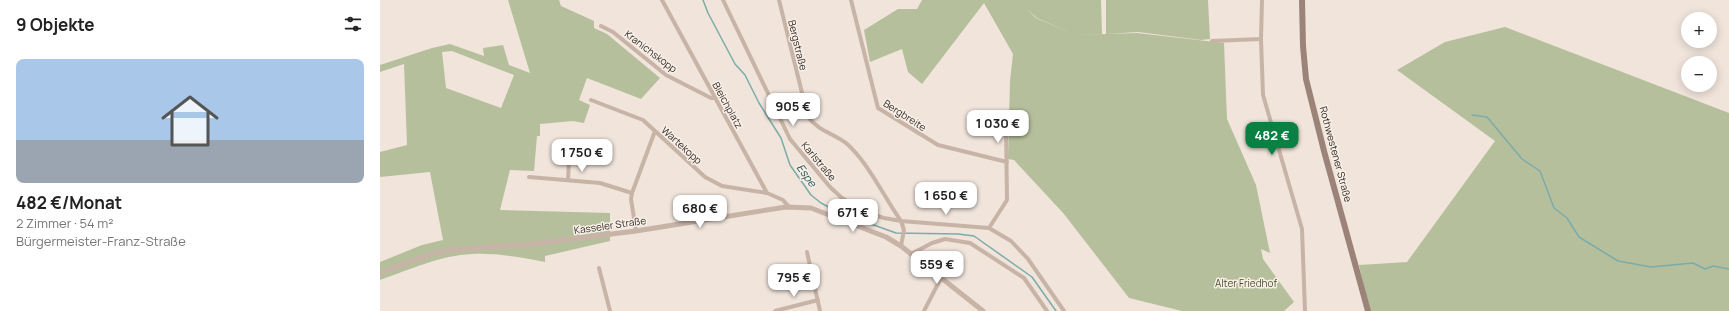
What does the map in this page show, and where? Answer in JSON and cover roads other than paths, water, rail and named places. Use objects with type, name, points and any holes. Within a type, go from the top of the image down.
[{"type":"main road","name":"Rothwestener Straße","points":[[1302,0],[1303,46],[1306,79],[1328,168],[1368,311]]},
{"type":"street","name":"Bleichplatz","points":[[662,0],[767,193]]},
{"type":"street","name":"Karlstraße","points":[[724,0],[790,139],[830,187],[842,198],[871,214],[901,221],[989,228],[1011,241],[1028,259],[1064,311]]},
{"type":"street","name":"Bergstraße","points":[[779,0],[808,117],[815,126],[845,143],[862,161],[901,221],[904,230],[901,246]]},
{"type":"street","name":"Bergbreite","points":[[851,0],[878,108],[938,145],[1007,162]]},
{"type":"street","points":[[1262,0],[1261,39],[1264,95],[1303,236],[1305,311]]},
{"type":"street","name":"Kranichskopp","points":[[601,26],[613,32],[666,75],[711,98],[715,98]]},
{"type":"street","points":[[1212,41],[1261,39]]},
{"type":"street","name":"Wartekopp","points":[[591,100],[643,120],[705,177],[722,186],[767,193]]},
{"type":"street","points":[[989,228],[1006,200],[1006,127]]},
{"type":"street","points":[[636,231],[631,199],[632,193],[655,131]]},
{"type":"street","points":[[568,180],[570,141]]},
{"type":"street","points":[[528,176],[600,183],[632,193]]},
{"type":"street","points":[[767,193],[784,200],[788,207]]},
{"type":"street","name":"Kasseler Straße","points":[[380,273],[431,254],[451,250],[532,244],[636,231],[788,207],[811,208],[877,233],[901,246],[983,311]]},
{"type":"street","points":[[911,254],[932,243],[945,239],[970,243],[1024,278],[1047,311]]},
{"type":"street","points":[[808,252],[820,311]]},
{"type":"street","points":[[599,268],[610,311]]},
{"type":"street","points":[[924,311],[942,278]]},
{"type":"street","points":[[774,311],[818,300]]},
{"type":"waterway","name":"Espe","points":[[703,0],[708,13],[735,64],[745,75],[759,103],[781,138],[790,165],[811,195],[821,203],[838,212],[896,233],[958,234],[974,236],[1032,277],[1056,311]]},
{"type":"waterway","points":[[1472,115],[1487,117],[1522,159],[1540,171],[1554,208],[1567,218],[1579,237],[1618,261],[1651,267],[1693,263],[1705,269],[1713,266],[1729,269]]},
{"type":"park label","name":"Alter Friedhof","points":[[1246,283]]}]
